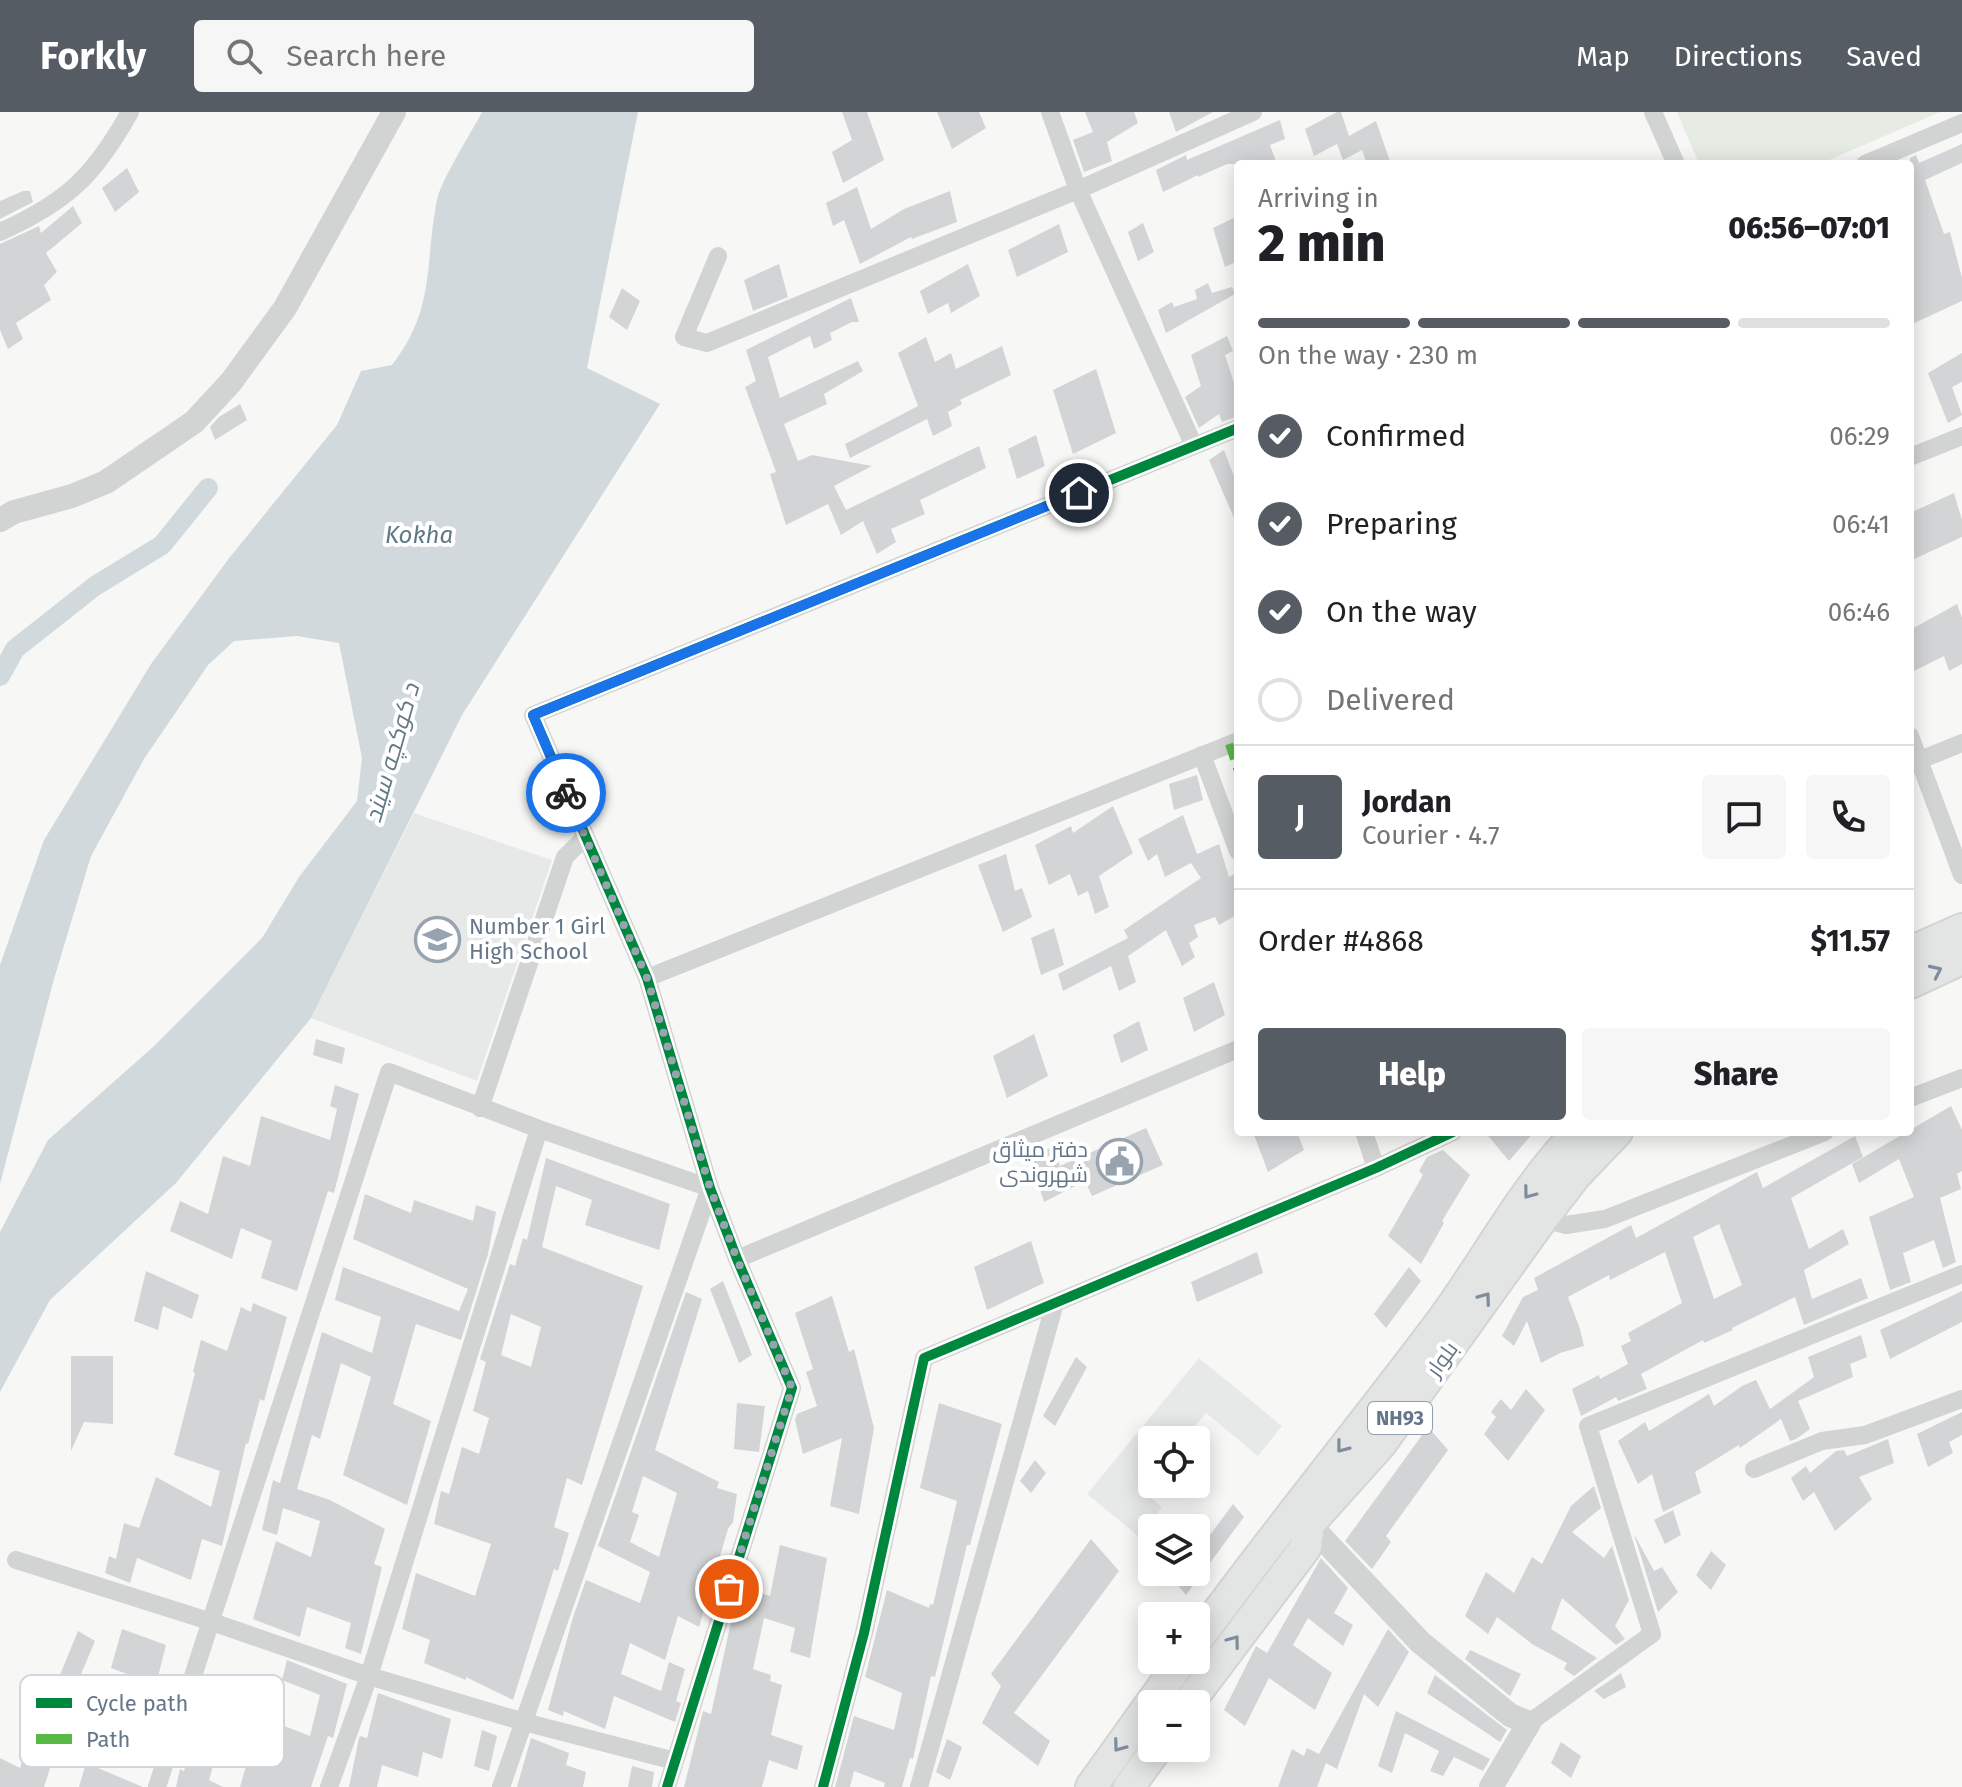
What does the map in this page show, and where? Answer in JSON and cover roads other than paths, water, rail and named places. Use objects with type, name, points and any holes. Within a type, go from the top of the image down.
[{"type":"main road","points":[[1914,950],[1962,929]]},
{"type":"main road","points":[[1914,981],[1962,959]]},
{"type":"main road","name":"بلوار","points":[[1199,1690],[1306,1547],[1309,1524],[1380,1445],[1521,1204],[1575,1136]]},
{"type":"main road","name":"بلوار","points":[[1210,1622],[1270,1541],[1575,1176],[1613,1136]]},
{"type":"main road","points":[[1091,1787],[1172,1674]]},
{"type":"main road","points":[[1129,1787],[1147,1762]]},
{"type":"street","points":[[0,232],[53,204],[83,181],[108,151],[130,112]]},
{"type":"street","points":[[0,520],[14,512],[72,496],[106,482],[194,422],[231,382],[285,308],[394,112]]},
{"type":"street","points":[[1050,112],[1078,190],[1194,446]]},
{"type":"street","points":[[718,256],[684,337],[707,343],[1078,190],[1253,112]]},
{"type":"street","points":[[1653,112],[1674,160]]},
{"type":"street","points":[[1874,160],[1962,123]]},
{"type":"street","points":[[667,1787],[792,1388],[710,1188],[647,978],[533,715],[1234,430]]},
{"type":"street","points":[[1914,455],[1962,436]]},
{"type":"street","points":[[647,978],[1234,743]]},
{"type":"street","points":[[1962,743],[1915,762],[1962,875]]},
{"type":"street","points":[[1202,755],[1234,840]]},
{"type":"street","points":[[480,1108],[565,857],[585,837]]},
{"type":"street","points":[[737,1259],[1234,1051]]},
{"type":"street","points":[[194,1675],[389,1072],[480,1108],[710,1188]]},
{"type":"street","points":[[1914,1096],[1962,1078]]},
{"type":"street","points":[[329,1787],[369,1676],[539,1129]]},
{"type":"street","points":[[1365,1136],[1376,1168]]},
{"type":"street","points":[[823,1787],[864,1633],[924,1358],[1376,1168],[1444,1136]]},
{"type":"street","points":[[1542,1219],[1566,1225],[1605,1219],[1815,1136]]},
{"type":"street","points":[[501,1787],[710,1188]]},
{"type":"street","points":[[1491,1787],[1529,1723],[1652,1634],[1588,1426],[1962,1274]]},
{"type":"street","points":[[919,1787],[1055,1303]]},
{"type":"street","points":[[1754,1469],[1822,1441],[1865,1435],[1962,1399]]},
{"type":"street","points":[[1309,1524],[1420,1642],[1510,1715],[1529,1723]]},
{"type":"street","points":[[16,1560],[369,1676],[524,1722],[675,1761]]},
{"type":"street","points":[[157,1787],[164,1767]]},
{"type":"water","name":"Kokha","points":[[482,112],[638,112],[587,368],[660,404],[462,715],[311,1018],[176,1183],[50,1300],[0,1392],[0,1232],[48,1140],[153,1047],[262,938],[299,877],[357,801],[362,758],[339,643],[297,636],[234,641],[208,665],[144,759],[91,856],[54,979],[0,1184],[0,965],[44,840],[151,664],[230,557],[337,425],[361,371],[392,365],[406,344],[422,305],[437,200],[450,169]]},
{"type":"waterway","points":[[0,676],[15,649],[95,586],[162,545],[208,488]]},
{"type":"place","name":"Number 1 Girl High School","points":[[438,939]]},
{"type":"place","name":"دفتر میثاق شهروندی","points":[[1119,1162]]},
{"type":"water label","name":"د کوکچه سیند","points":[[392,753]]}]
